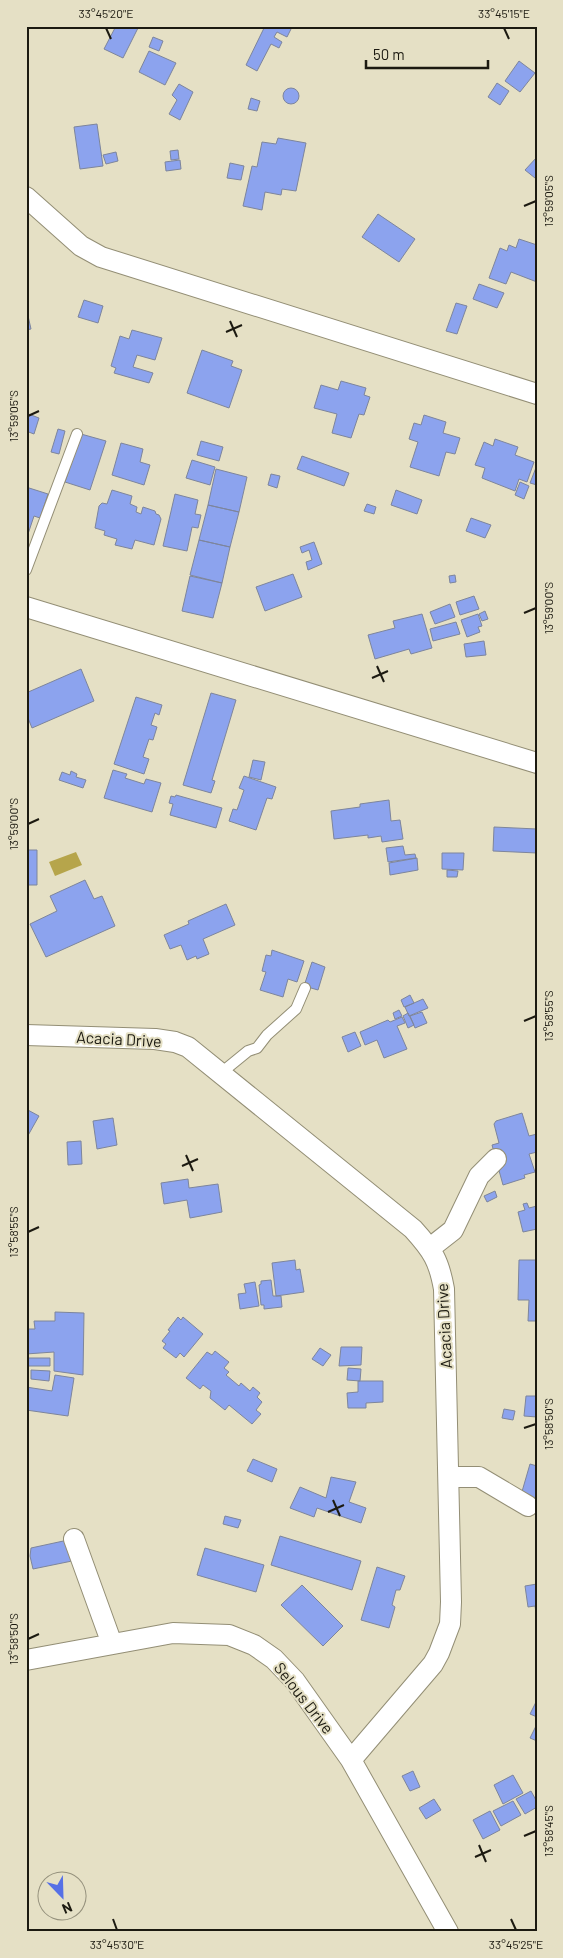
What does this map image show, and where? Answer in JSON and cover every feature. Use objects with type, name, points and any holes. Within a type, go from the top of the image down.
[{"type":"street","points":[[26,197],[81,246],[101,257],[537,394]]},
{"type":"street","points":[[26,607],[537,762]]},
{"type":"street","name":"Acacia Drive","points":[[26,1035],[155,1039],[175,1042],[188,1047],[413,1230],[430,1248],[440,1268],[444,1290],[452,1602],[450,1624],[439,1653],[427,1672],[351,1760]]},
{"type":"street","points":[[430,1248],[453,1230],[479,1176],[496,1159]]},
{"type":"street","points":[[449,1477],[479,1477],[528,1506]]},
{"type":"street","points":[[74,1539],[112,1644]]},
{"type":"street","name":"Selous Drive","points":[[26,1660],[174,1634],[229,1635],[254,1645],[274,1659],[294,1681],[351,1760],[448,1932]]},
{"type":"lane","points":[[26,570],[77,434]]},
{"type":"lane","points":[[221,1073],[248,1051],[257,1048],[296,1009],[305,988]]},
{"type":"shaded area","points":[[76,852],[82,865],[55,876],[49,862]]},
{"type":"building","points":[[116,26],[139,26],[123,58],[104,49]]},
{"type":"building","points":[[265,26],[292,27],[287,37],[277,32],[274,37],[282,42],[279,48],[271,44],[257,71],[246,65]]},
{"type":"building","points":[[153,37],[163,41],[159,51],[149,47]]},
{"type":"building","points":[[149,51],[176,63],[165,85],[139,72]]},
{"type":"building","points":[[519,61],[535,73],[520,92],[505,81]]},
{"type":"building","points":[[497,83],[509,91],[500,105],[488,97]]},
{"type":"building","points":[[179,84],[193,92],[180,120],[169,114],[177,100],[172,95]]},
{"type":"building","points":[[288,88],[294,88],[299,93],[297,102],[288,104],[283,99],[283,93]]},
{"type":"building","points":[[251,98],[260,101],[257,111],[248,109]]},
{"type":"building","points":[[97,124],[103,166],[80,169],[74,127]]},
{"type":"building","points":[[278,138],[306,143],[296,191],[282,189],[281,195],[265,192],[262,210],[243,206],[252,166],[257,167],[262,142],[276,144]]},
{"type":"building","points":[[178,150],[179,159],[171,160],[170,151]]},
{"type":"building","points":[[116,152],[118,161],[106,164],[103,155]]},
{"type":"building","points":[[537,157],[537,176],[535,178],[525,170]]},
{"type":"building","points":[[180,160],[181,169],[166,171],[165,162]]},
{"type":"building","points":[[230,163],[244,166],[241,180],[227,178]]},
{"type":"building","points":[[378,214],[415,239],[399,262],[362,237]]},
{"type":"building","points":[[519,239],[537,245],[537,282],[511,272],[506,284],[489,278],[500,248],[507,251],[509,245],[516,248]]},
{"type":"building","points":[[479,284],[504,293],[497,308],[473,299]]},
{"type":"building","points":[[84,300],[103,306],[98,323],[78,317]]},
{"type":"building","points":[[456,303],[467,306],[457,334],[446,331]]},
{"type":"building","points":[[26,307],[31,329],[26,330]]},
{"type":"building","points":[[132,330],[162,338],[155,360],[137,355],[133,367],[153,373],[149,383],[114,373],[116,368],[111,366],[120,336],[129,339]]},
{"type":"building","points":[[202,350],[233,361],[231,366],[242,370],[229,408],[187,393]]},
{"type":"building","points":[[341,381],[366,388],[364,395],[370,397],[364,415],[359,414],[351,438],[332,433],[337,414],[314,408],[321,385],[338,390]]},
{"type":"building","points":[[26,413],[39,418],[34,434],[26,431]]},
{"type":"building","points":[[424,415],[446,422],[443,433],[460,438],[455,454],[446,452],[439,476],[410,467],[418,442],[409,439],[414,423],[421,425]]},
{"type":"building","points":[[58,429],[65,431],[59,454],[51,452]]},
{"type":"building","points":[[81,434],[106,441],[90,490],[65,482]]},
{"type":"building","points":[[495,439],[518,447],[515,455],[534,462],[527,482],[519,479],[515,491],[482,478],[485,468],[475,465],[484,442],[493,446]]},
{"type":"building","points":[[201,441],[223,447],[219,461],[197,455]]},
{"type":"building","points":[[121,443],[143,449],[140,462],[150,465],[144,485],[112,475]]},
{"type":"building","points":[[302,456],[349,473],[344,486],[297,469]]},
{"type":"building","points":[[192,460],[215,467],[210,485],[186,478]]},
{"type":"building","points":[[537,465],[537,485],[530,483]]},
{"type":"building","points":[[216,469],[247,477],[239,512],[208,505]]},
{"type":"building","points":[[271,474],[280,476],[277,488],[268,485]]},
{"type":"building","points":[[520,482],[529,486],[524,499],[515,495]]},
{"type":"building","points":[[26,487],[48,494],[40,518],[34,516],[26,540]]},
{"type":"building","points":[[112,490],[132,496],[130,504],[137,507],[136,512],[141,514],[143,507],[155,511],[159,515],[161,519],[154,545],[135,540],[132,549],[115,545],[117,539],[104,535],[105,531],[95,528],[99,506],[102,503],[107,504]]},
{"type":"building","points":[[396,490],[422,500],[417,514],[391,505]]},
{"type":"building","points":[[175,494],[198,500],[195,514],[201,515],[198,528],[192,527],[187,551],[163,546]]},
{"type":"building","points":[[367,504],[376,507],[374,514],[364,511]]},
{"type":"building","points":[[208,505],[239,512],[230,547],[199,540]]},
{"type":"building","points":[[471,518],[491,525],[485,538],[466,531]]},
{"type":"building","points":[[199,540],[230,547],[222,583],[190,575]]},
{"type":"building","points":[[314,542],[322,564],[308,570],[306,562],[312,560],[309,550],[302,553],[300,547]]},
{"type":"building","points":[[293,574],[302,597],[265,611],[256,587]]},
{"type":"building","points":[[455,575],[456,582],[450,583],[449,576]]},
{"type":"building","points":[[190,576],[222,583],[213,618],[182,611]]},
{"type":"building","points":[[474,596],[479,609],[460,615],[456,602]]},
{"type":"building","points":[[450,604],[455,617],[435,624],[430,612]]},
{"type":"building","points":[[485,611],[488,619],[482,621],[479,614]]},
{"type":"building","points":[[422,614],[432,648],[411,654],[409,649],[375,659],[368,635],[395,628],[393,621]]},
{"type":"building","points":[[478,614],[482,626],[478,627],[480,632],[467,637],[461,620]]},
{"type":"building","points":[[456,622],[460,634],[433,641],[430,629]]},
{"type":"building","points":[[484,641],[486,655],[466,657],[464,644]]},
{"type":"building","points":[[81,669],[94,701],[32,728],[26,713],[26,693]]},
{"type":"building","points":[[211,693],[236,700],[212,780],[215,781],[211,793],[183,785]]},
{"type":"building","points":[[136,697],[162,705],[159,715],[155,713],[151,725],[157,727],[153,740],[149,739],[143,757],[149,759],[144,774],[114,764]]},
{"type":"building","points":[[253,760],[265,762],[261,780],[249,777]]},
{"type":"building","points":[[113,770],[127,774],[125,778],[144,784],[146,779],[161,783],[152,812],[104,798]]},
{"type":"building","points":[[71,771],[77,774],[76,777],[86,780],[83,788],[59,780],[62,772],[70,775]]},
{"type":"building","points":[[244,776],[276,787],[272,799],[267,798],[256,830],[229,821],[233,809],[237,810],[244,790],[239,788]]},
{"type":"building","points":[[176,795],[222,808],[216,828],[170,815],[173,804],[169,803],[171,796],[175,797]]},
{"type":"building","points":[[389,800],[391,821],[400,820],[403,839],[382,842],[381,836],[368,838],[368,835],[334,839],[331,811]]},
{"type":"building","points":[[494,827],[537,829],[537,853],[493,851]]},
{"type":"building","points":[[403,846],[405,855],[415,854],[416,858],[388,862],[386,848]]},
{"type":"building","points":[[26,850],[37,850],[37,885],[26,885]]},
{"type":"building","points":[[442,853],[464,853],[463,870],[442,869]]},
{"type":"building","points":[[417,858],[418,870],[390,875],[389,863]]},
{"type":"building","points":[[447,870],[458,871],[457,877],[447,877]]},
{"type":"building","points":[[85,880],[94,899],[102,896],[115,926],[46,957],[30,924],[57,911],[50,896]]},
{"type":"building","points":[[226,904],[235,925],[203,939],[209,954],[197,959],[196,956],[187,960],[181,945],[170,949],[164,935],[189,924],[188,921]]},
{"type":"building","points":[[272,950],[304,961],[297,982],[288,979],[283,997],[260,990],[266,972],[262,971],[266,955],[271,956]]},
{"type":"building","points":[[312,962],[325,967],[318,990],[304,986]]},
{"type":"building","points":[[410,995],[414,1003],[404,1007],[401,1000]]},
{"type":"building","points":[[423,999],[428,1008],[409,1016],[405,1007]]},
{"type":"building","points":[[399,1010],[402,1016],[395,1019],[393,1013]]},
{"type":"building","points":[[422,1012],[427,1023],[415,1028],[410,1016]]},
{"type":"building","points":[[408,1013],[414,1025],[408,1028],[403,1016]]},
{"type":"building","points":[[402,1017],[405,1023],[397,1026],[407,1049],[384,1058],[377,1040],[365,1045],[360,1032],[388,1020],[390,1022]]},
{"type":"building","points":[[355,1032],[361,1046],[348,1052],[342,1037]]},
{"type":"building","points":[[26,1109],[39,1116],[26,1139]]},
{"type":"building","points":[[522,1113],[529,1136],[537,1134],[537,1152],[529,1154],[535,1172],[524,1175],[525,1178],[503,1185],[492,1145],[499,1143],[494,1124],[496,1121]]},
{"type":"building","points":[[113,1118],[117,1145],[97,1149],[93,1121]]},
{"type":"building","points":[[81,1141],[82,1164],[68,1165],[67,1142]]},
{"type":"building","points":[[188,1179],[189,1188],[218,1184],[222,1212],[190,1218],[187,1200],[164,1204],[161,1183]]},
{"type":"building","points":[[495,1191],[497,1197],[487,1202],[484,1196]]},
{"type":"building","points":[[527,1203],[529,1208],[537,1206],[537,1229],[523,1232],[518,1212],[525,1210],[523,1204]]},
{"type":"building","points":[[295,1260],[296,1270],[300,1269],[304,1292],[276,1296],[272,1263]]},
{"type":"building","points":[[519,1260],[537,1260],[537,1321],[528,1321],[529,1300],[518,1300]]},
{"type":"building","points":[[271,1280],[273,1296],[281,1296],[282,1307],[264,1309],[264,1305],[261,1305],[259,1285],[261,1281]]},
{"type":"building","points":[[255,1282],[259,1306],[240,1309],[238,1294],[246,1293],[244,1284]]},
{"type":"building","points":[[55,1312],[84,1313],[83,1375],[54,1371],[54,1352],[26,1354],[26,1329],[35,1329],[34,1321],[55,1321]]},
{"type":"building","points":[[178,1317],[181,1320],[183,1317],[203,1334],[184,1357],[180,1353],[176,1358],[163,1348],[166,1344],[162,1341]]},
{"type":"building","points":[[341,1347],[362,1347],[361,1365],[339,1366]]},
{"type":"building","points":[[320,1348],[331,1355],[323,1366],[312,1359]]},
{"type":"building","points":[[215,1351],[229,1362],[224,1368],[229,1372],[226,1375],[239,1386],[241,1383],[250,1391],[253,1387],[260,1393],[257,1397],[262,1402],[256,1410],[261,1414],[252,1424],[229,1405],[225,1410],[210,1398],[211,1391],[203,1385],[200,1389],[186,1378],[207,1352],[212,1355]]},
{"type":"building","points":[[28,1358],[50,1358],[50,1366],[28,1366]]},
{"type":"building","points":[[348,1368],[361,1369],[360,1381],[347,1380]]},
{"type":"building","points":[[31,1370],[50,1371],[49,1381],[31,1379]]},
{"type":"building","points":[[55,1375],[74,1378],[68,1416],[26,1410],[26,1387],[52,1391]]},
{"type":"building","points":[[358,1381],[383,1381],[383,1402],[366,1403],[366,1408],[348,1408],[347,1393],[358,1392]]},
{"type":"building","points":[[537,1386],[537,1417],[524,1416],[526,1396],[536,1396]]},
{"type":"building","points":[[504,1409],[515,1411],[513,1420],[502,1418]]},
{"type":"building","points":[[253,1459],[277,1469],[272,1482],[247,1471]]},
{"type":"building","points":[[530,1464],[537,1466],[537,1500],[521,1495]]},
{"type":"building","points":[[331,1477],[356,1482],[349,1502],[366,1508],[361,1523],[317,1508],[314,1517],[290,1508],[300,1487],[326,1498]]},
{"type":"building","points":[[225,1516],[241,1520],[238,1528],[223,1524]]},
{"type":"building","points":[[280,1536],[361,1561],[352,1590],[271,1565]]},
{"type":"building","points":[[68,1540],[72,1561],[33,1569],[30,1556],[31,1548]]},
{"type":"building","points":[[205,1548],[264,1565],[256,1592],[197,1575]]},
{"type":"building","points":[[377,1567],[405,1576],[400,1590],[396,1590],[392,1605],[395,1607],[389,1628],[361,1620]]},
{"type":"building","points":[[537,1584],[537,1619],[535,1606],[528,1607],[525,1586]]},
{"type":"building","points":[[302,1585],[343,1626],[323,1646],[281,1605]]},
{"type":"building","points":[[537,1700],[537,1717],[530,1714]]},
{"type":"building","points":[[537,1724],[537,1741],[530,1738]]},
{"type":"building","points":[[413,1771],[420,1787],[410,1791],[402,1776]]},
{"type":"building","points":[[513,1775],[523,1793],[503,1804],[494,1785]]},
{"type":"building","points":[[531,1791],[537,1802],[537,1807],[525,1814],[516,1799]]},
{"type":"building","points":[[434,1799],[441,1810],[426,1819],[419,1808]]},
{"type":"building","points":[[513,1801],[521,1815],[501,1826],[493,1811]]},
{"type":"building","points":[[490,1811],[500,1830],[483,1839],[473,1820]]}]
